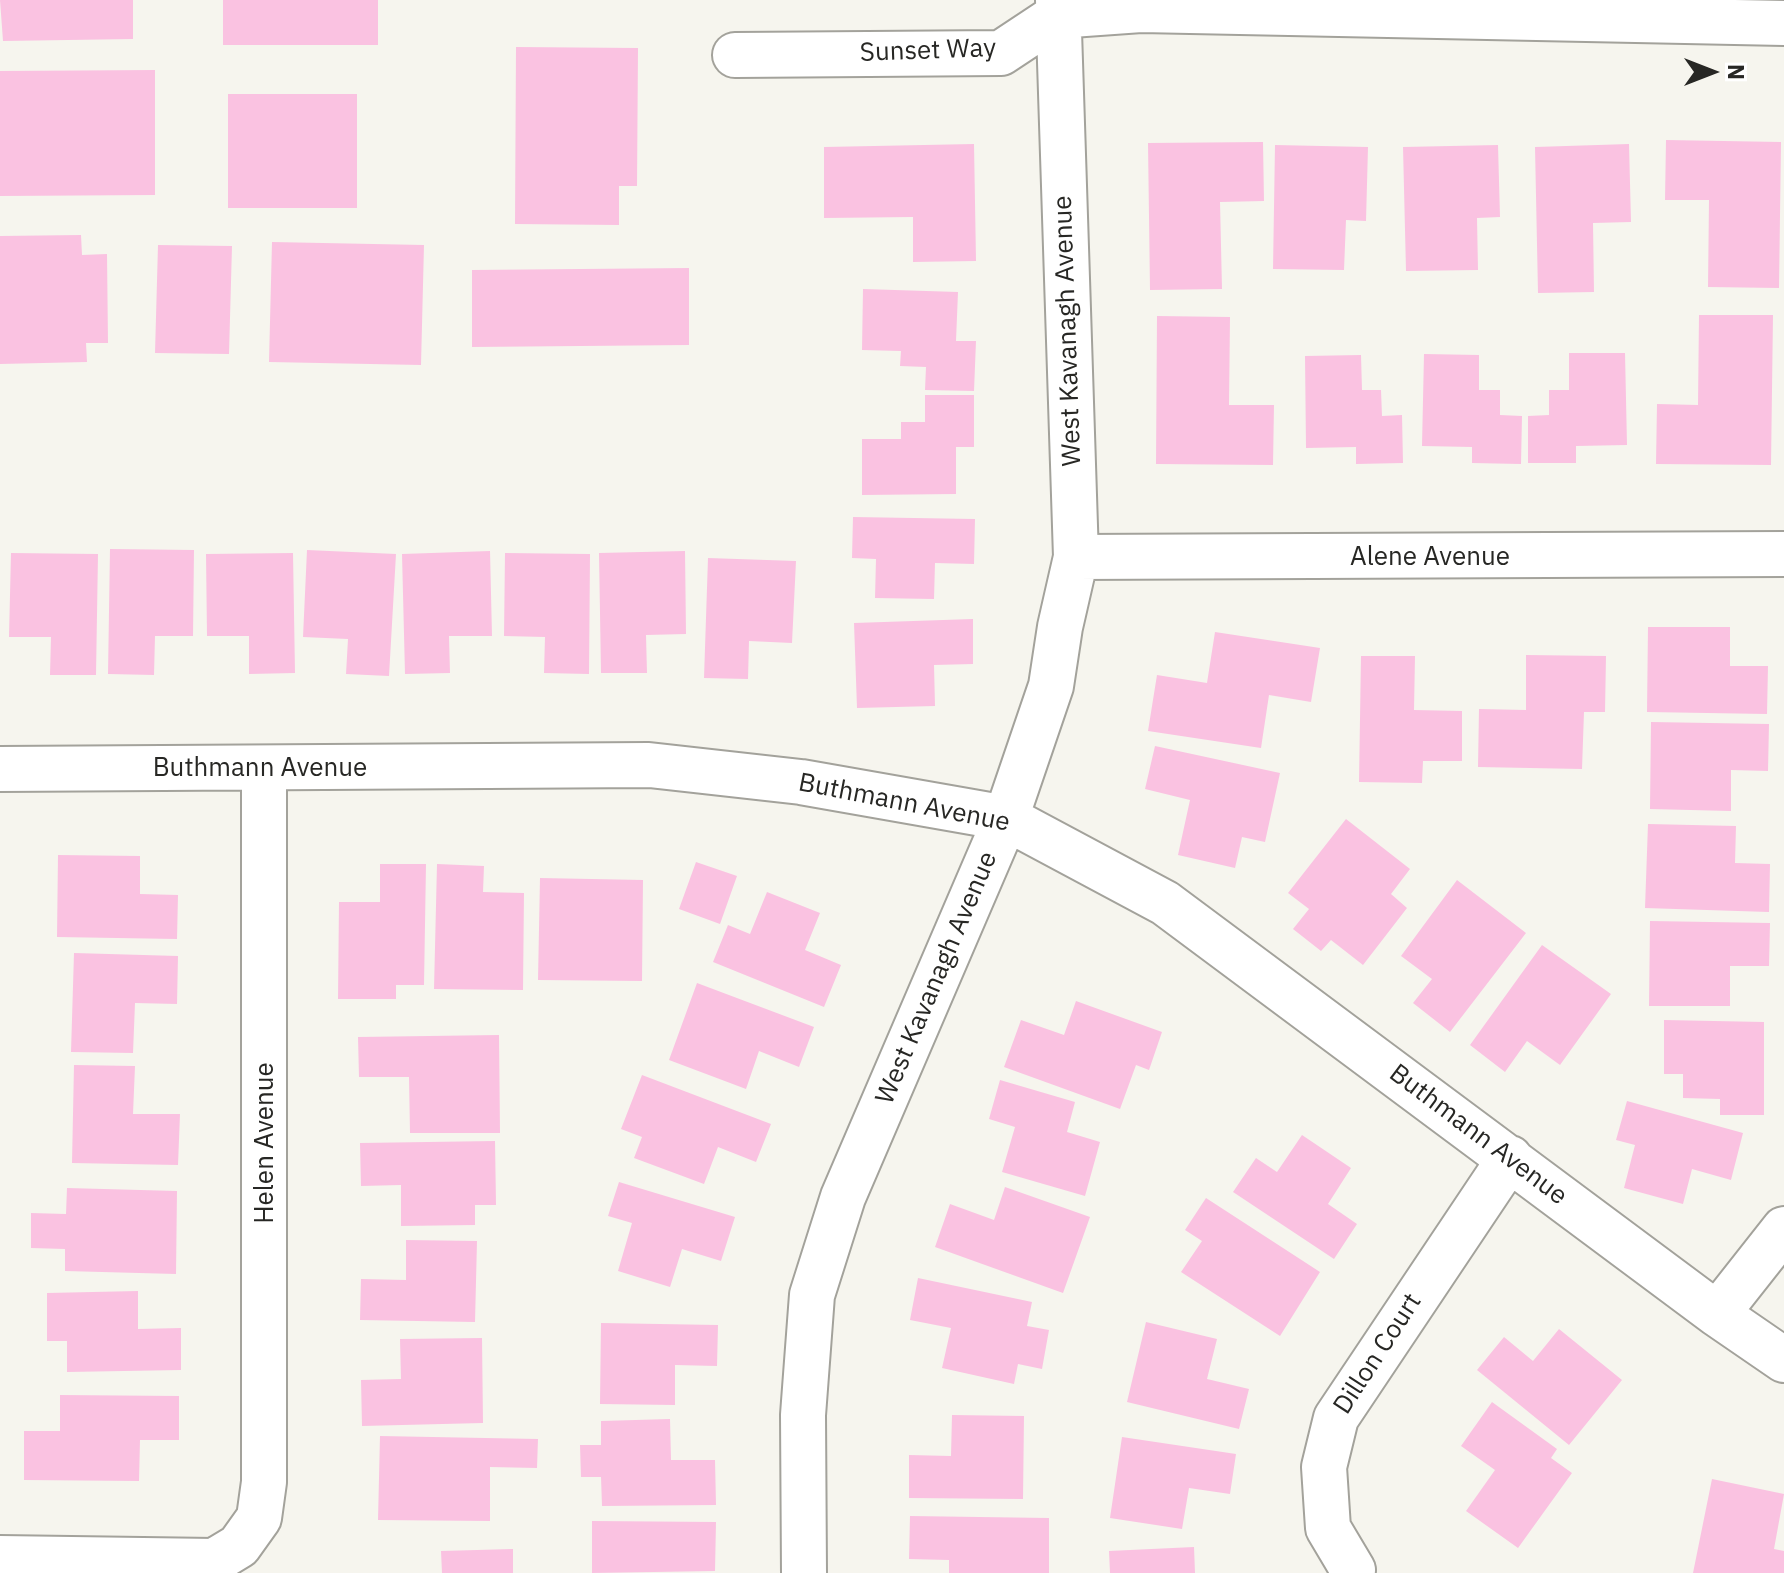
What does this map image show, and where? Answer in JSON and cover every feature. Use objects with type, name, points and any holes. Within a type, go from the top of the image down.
[{"type":"street","name":"Sunset Way","points":[[735,55],[1001,53],[1058,8],[1784,23]]},
{"type":"street","name":"West Kavanagh Avenue","points":[[804,1573],[803,1415],[812,1295],[843,1197],[1006,818],[1051,686],[1076,557],[1058,8]]},
{"type":"street","name":"Alene Avenue","points":[[1076,557],[1784,554]]},
{"type":"street","name":"Buthmann Avenue","points":[[0,769],[649,765],[801,782],[1006,818],[1165,903],[1717,1314],[1784,1360]]},
{"type":"street","name":"Helen Avenue","points":[[0,1558],[214,1561],[239,1546],[259,1518],[264,1482],[264,768]]},
{"type":"street","name":"Dillon Court","points":[[1353,1570],[1328,1528],[1324,1467],[1336,1418],[1510,1158]]},
{"type":"street","points":[[1717,1314],[1784,1229]]},
{"type":"building","points":[[0,0],[133,0],[133,39],[3,41]]},
{"type":"building","points":[[223,0],[378,0],[378,45],[223,45]]},
{"type":"building","points":[[516,47],[638,48],[637,186],[619,186],[619,225],[515,224]]},
{"type":"building","points":[[155,70],[155,195],[0,196],[0,71]]},
{"type":"building","points":[[228,94],[357,94],[357,208],[228,208]]},
{"type":"building","points":[[1666,140],[1781,142],[1779,288],[1708,287],[1709,200],[1665,200]]},
{"type":"building","points":[[1263,142],[1264,201],[1220,202],[1222,289],[1150,290],[1148,143]]},
{"type":"building","points":[[974,144],[976,261],[913,262],[913,217],[824,218],[824,147]]},
{"type":"building","points":[[1629,144],[1631,222],[1593,223],[1594,292],[1538,293],[1535,147]]},
{"type":"building","points":[[1275,145],[1368,147],[1366,221],[1346,220],[1344,270],[1273,269]]},
{"type":"building","points":[[1498,145],[1500,217],[1477,218],[1478,270],[1406,271],[1403,147]]},
{"type":"building","points":[[81,235],[82,255],[107,254],[108,343],[86,343],[87,362],[0,364],[0,236]]},
{"type":"building","points":[[272,242],[424,245],[421,365],[269,362]]},
{"type":"building","points":[[158,245],[232,246],[229,354],[155,353]]},
{"type":"building","points":[[689,268],[689,345],[472,347],[472,270]]},
{"type":"building","points":[[863,289],[958,292],[956,341],[976,341],[974,391],[925,390],[926,367],[900,366],[901,351],[862,350]]},
{"type":"building","points":[[1699,315],[1773,315],[1771,465],[1656,464],[1657,404],[1698,405]]},
{"type":"building","points":[[1157,316],[1230,317],[1229,405],[1274,405],[1273,465],[1156,464]]},
{"type":"building","points":[[1569,353],[1625,353],[1627,445],[1576,446],[1576,463],[1528,463],[1528,416],[1549,415],[1549,390],[1569,390]]},
{"type":"building","points":[[1424,354],[1479,355],[1479,390],[1500,390],[1500,415],[1522,416],[1521,464],[1472,463],[1472,447],[1422,446]]},
{"type":"building","points":[[1361,355],[1362,390],[1381,390],[1382,416],[1402,415],[1403,463],[1356,464],[1356,447],[1306,448],[1305,356]]},
{"type":"building","points":[[925,395],[974,395],[974,447],[956,447],[956,494],[862,495],[862,439],[901,439],[901,422],[925,422]]},
{"type":"building","points":[[853,517],[975,519],[974,564],[935,563],[934,599],[875,598],[876,559],[852,558]]},
{"type":"building","points":[[110,549],[194,550],[193,636],[155,636],[154,675],[108,674]]},
{"type":"building","points":[[307,550],[396,554],[389,676],[346,674],[348,639],[303,637]]},
{"type":"building","points":[[490,551],[492,636],[449,636],[450,673],[405,674],[402,554]]},
{"type":"building","points":[[685,551],[686,634],[646,635],[647,673],[601,673],[599,553]]},
{"type":"building","points":[[11,553],[98,554],[96,675],[50,675],[51,637],[9,637]]},
{"type":"building","points":[[293,553],[295,673],[249,674],[249,636],[207,636],[206,554]]},
{"type":"building","points":[[505,553],[590,554],[589,674],[544,673],[545,637],[504,636]]},
{"type":"building","points":[[708,558],[796,561],[792,643],[749,641],[748,679],[704,678]]},
{"type":"building","points":[[973,619],[973,664],[934,665],[935,706],[857,708],[854,623]]},
{"type":"building","points":[[1648,627],[1730,627],[1730,666],[1768,666],[1767,714],[1647,712]]},
{"type":"building","points":[[1215,632],[1320,648],[1311,702],[1269,695],[1261,748],[1148,731],[1157,675],[1207,683]]},
{"type":"building","points":[[1526,655],[1606,656],[1605,712],[1584,712],[1582,769],[1478,767],[1479,709],[1526,710]]},
{"type":"building","points":[[1361,656],[1415,656],[1414,710],[1462,711],[1462,761],[1423,761],[1422,783],[1359,782]]},
{"type":"building","points":[[1651,722],[1769,724],[1768,771],[1731,770],[1731,811],[1650,809]]},
{"type":"building","points":[[1155,746],[1280,773],[1265,842],[1242,837],[1235,868],[1178,855],[1190,800],[1145,789]]},
{"type":"building","points":[[1346,819],[1410,869],[1391,894],[1407,908],[1363,965],[1331,940],[1321,951],[1293,929],[1309,909],[1288,893]]},
{"type":"building","points":[[1648,824],[1736,826],[1735,863],[1770,864],[1769,912],[1645,908]]},
{"type":"building","points":[[58,855],[140,856],[140,894],[178,895],[177,939],[57,937]]},
{"type":"building","points":[[696,862],[737,876],[720,924],[679,909]]},
{"type":"building","points":[[380,864],[426,864],[424,985],[396,985],[396,999],[338,999],[339,902],[380,902]]},
{"type":"building","points":[[437,864],[484,866],[483,892],[524,893],[523,990],[434,989]]},
{"type":"building","points":[[540,878],[643,880],[642,981],[538,980]]},
{"type":"building","points":[[1457,880],[1526,933],[1450,1032],[1413,1003],[1432,979],[1401,956]]},
{"type":"building","points":[[767,892],[820,913],[805,950],[841,965],[824,1007],[713,962],[728,925],[750,934]]},
{"type":"building","points":[[1650,921],[1770,923],[1769,966],[1730,966],[1730,1006],[1649,1006]]},
{"type":"building","points":[[1542,945],[1611,994],[1560,1065],[1527,1041],[1505,1072],[1470,1045]]},
{"type":"building","points":[[74,953],[178,956],[177,1004],[135,1003],[133,1053],[71,1052]]},
{"type":"building","points":[[697,983],[814,1027],[799,1067],[759,1051],[746,1089],[669,1060]]},
{"type":"building","points":[[1076,1001],[1162,1032],[1149,1070],[1136,1065],[1120,1109],[1004,1067],[1021,1020],[1064,1035]]},
{"type":"building","points":[[1664,1020],[1764,1022],[1764,1115],[1720,1115],[1720,1099],[1683,1098],[1683,1074],[1664,1074]]},
{"type":"building","points":[[499,1035],[500,1133],[410,1133],[409,1077],[359,1077],[358,1037]]},
{"type":"building","points":[[74,1065],[135,1066],[133,1114],[180,1114],[178,1165],[72,1163]]},
{"type":"building","points":[[642,1075],[771,1124],[756,1162],[718,1147],[704,1184],[634,1158],[642,1137],[621,1129]]},
{"type":"building","points":[[1000,1080],[1075,1102],[1067,1132],[1100,1142],[1085,1196],[1002,1172],[1015,1127],[989,1119]]},
{"type":"building","points":[[1627,1101],[1743,1133],[1731,1180],[1692,1169],[1683,1204],[1624,1188],[1635,1145],[1616,1140]]},
{"type":"building","points":[[1302,1135],[1351,1168],[1328,1204],[1357,1224],[1334,1259],[1233,1192],[1256,1158],[1277,1172]]},
{"type":"building","points":[[495,1141],[496,1205],[475,1205],[475,1225],[401,1226],[401,1185],[361,1186],[360,1143]]},
{"type":"building","points":[[619,1182],[735,1217],[721,1261],[682,1249],[670,1287],[618,1271],[632,1223],[608,1216]]},
{"type":"building","points":[[1005,1187],[1090,1217],[1063,1293],[935,1247],[950,1204],[994,1220]]},
{"type":"building","points":[[67,1188],[177,1191],[176,1274],[65,1271],[65,1249],[31,1248],[31,1213],[66,1214]]},
{"type":"building","points":[[1206,1198],[1320,1272],[1280,1336],[1181,1272],[1202,1241],[1185,1230]]},
{"type":"building","points":[[406,1240],[477,1241],[475,1322],[360,1320],[361,1279],[406,1280]]},
{"type":"building","points":[[918,1278],[1032,1302],[1027,1326],[1049,1330],[1042,1369],[1018,1364],[1014,1384],[942,1368],[951,1328],[910,1320]]},
{"type":"building","points":[[138,1291],[138,1329],[181,1328],[181,1370],[67,1372],[67,1341],[47,1341],[47,1293]]},
{"type":"building","points":[[1146,1322],[1217,1339],[1207,1379],[1249,1389],[1239,1429],[1127,1402]]},
{"type":"building","points":[[601,1323],[718,1325],[717,1366],[675,1365],[675,1405],[600,1404]]},
{"type":"building","points":[[1559,1329],[1622,1380],[1569,1445],[1477,1370],[1504,1337],[1533,1361]]},
{"type":"building","points":[[482,1338],[483,1423],[362,1426],[361,1380],[401,1379],[400,1339]]},
{"type":"building","points":[[60,1395],[179,1396],[179,1440],[140,1440],[139,1481],[24,1480],[24,1431],[60,1431]]},
{"type":"building","points":[[1492,1402],[1557,1449],[1551,1458],[1572,1473],[1518,1548],[1466,1511],[1495,1470],[1461,1446]]},
{"type":"building","points":[[952,1415],[1024,1416],[1023,1499],[909,1498],[909,1455],[951,1456]]},
{"type":"building","points":[[670,1419],[671,1460],[715,1460],[716,1505],[602,1506],[601,1477],[581,1477],[580,1445],[601,1445],[601,1421]]},
{"type":"building","points":[[380,1436],[538,1439],[537,1468],[490,1467],[490,1521],[378,1520]]},
{"type":"building","points":[[1122,1437],[1236,1454],[1230,1494],[1189,1488],[1182,1529],[1110,1518]]},
{"type":"building","points":[[1712,1479],[1784,1494],[1774,1549],[1784,1551],[1784,1573],[1693,1573]]},
{"type":"building","points":[[910,1516],[1049,1518],[1049,1573],[949,1573],[949,1560],[909,1559]]},
{"type":"building","points":[[592,1521],[716,1522],[715,1571],[592,1573]]},
{"type":"building","points":[[1194,1547],[1195,1573],[1110,1573],[1109,1551]]},
{"type":"building","points":[[513,1549],[513,1573],[442,1573],[441,1551]]}]
